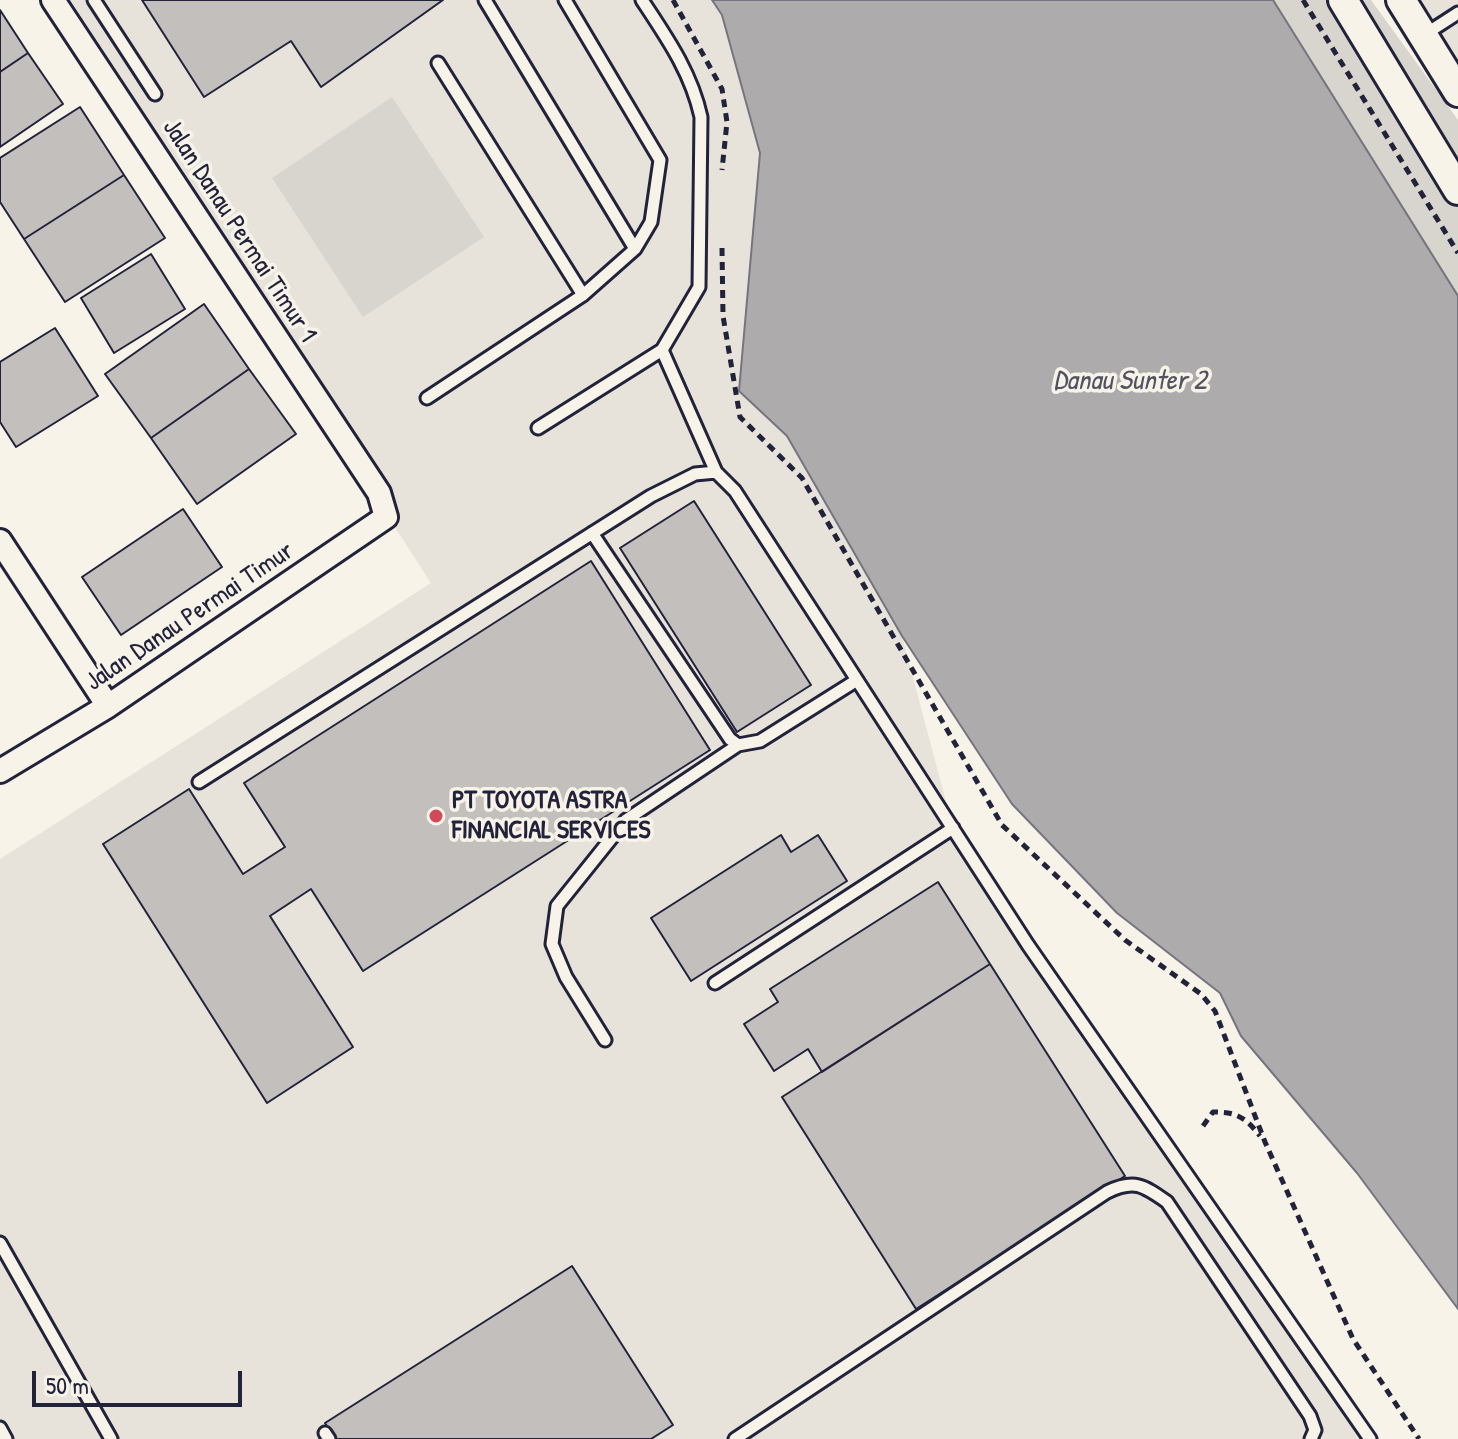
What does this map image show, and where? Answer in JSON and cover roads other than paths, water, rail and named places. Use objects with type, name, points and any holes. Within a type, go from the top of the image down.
[{"type":"street","name":"Jalan Danau Permai Timur 1","points":[[53,0],[379,493]]},
{"type":"street","points":[[1343,0],[1458,190]]},
{"type":"street","points":[[1401,0],[1458,92]]},
{"type":"street","name":"Jalan Danau Permai Timur","points":[[0,771],[108,706],[375,527],[386,517],[379,493]]},
{"type":"street","points":[[0,541],[108,706]]},
{"type":"lane","points":[[94,0],[155,94]]},
{"type":"lane","points":[[485,0],[635,249]]},
{"type":"lane","points":[[427,398],[583,295],[635,249],[651,222],[660,160],[565,0]]},
{"type":"lane","points":[[538,428],[662,350],[699,287],[701,117],[684,65],[642,0]]},
{"type":"lane","points":[[1423,36],[1458,13]]},
{"type":"lane","points":[[438,63],[583,295]]},
{"type":"lane","points":[[662,350],[716,472],[735,491],[1028,945],[1370,1439]]},
{"type":"lane","points":[[199,782],[592,533],[695,474],[716,472]]},
{"type":"lane","points":[[592,533],[730,739],[738,745]]},
{"type":"lane","points":[[605,1040],[566,977],[552,944],[557,906],[626,820],[738,745],[760,741],[857,680]]},
{"type":"lane","points":[[715,983],[953,828]]},
{"type":"lane","points":[[735,1439],[1107,1192],[1131,1182],[1142,1184],[1167,1202],[1310,1416],[1315,1430],[1311,1439]]},
{"type":"lane","points":[[0,1243],[111,1439]]},
{"type":"lane","points":[[0,1428],[6,1439]]},
{"type":"water","name":"Danau Sunter 2","points":[[712,0],[1273,0],[1458,296],[1458,1309],[1357,1173],[1241,1036],[1220,993],[1117,913],[1012,804],[902,636],[787,436],[739,391],[760,153],[722,15]]},
{"type":"place","name":"PT TOYOTA ASTRA FINANCIAL SERVICES","points":[[436,816]]}]
